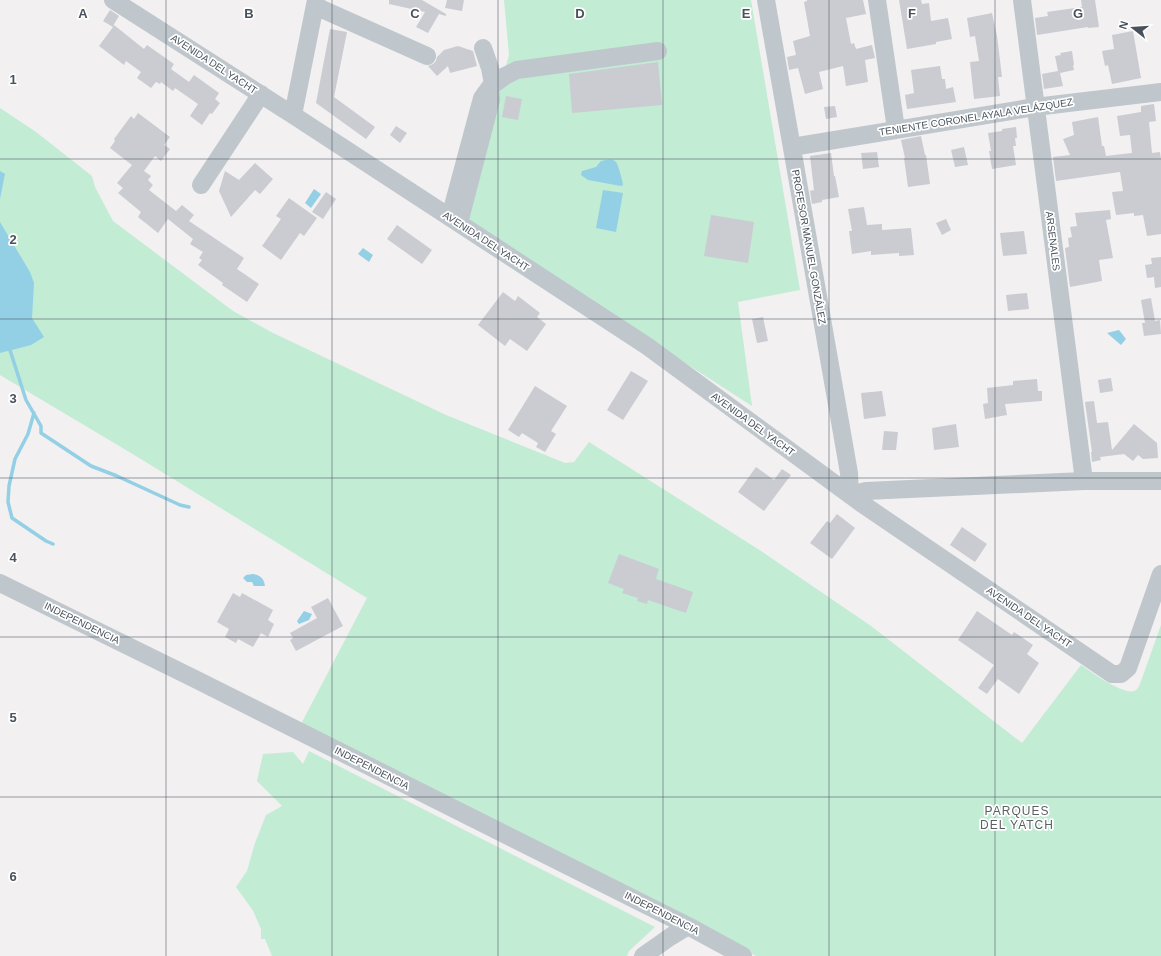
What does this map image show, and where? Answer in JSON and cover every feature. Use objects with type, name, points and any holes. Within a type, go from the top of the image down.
[{"type":"street","name":"AVENIDA DEL YACHT","points":[[113,0],[261,94],[647,346],[861,503],[1112,674],[1121,674],[1128,668],[1161,574]]},
{"type":"street","name":"PROFESOR MANUEL GONZÁLEZ","points":[[766,0],[849,473],[850,495]]},
{"type":"street","points":[[877,0],[896,129]]},
{"type":"street","name":"ARSENALES","points":[[1022,0],[1084,481]]},
{"type":"street","points":[[293,115],[316,3],[428,56]]},
{"type":"street","points":[[455,220],[475,144],[491,100],[490,68],[483,48]]},
{"type":"street","points":[[491,85],[517,70],[658,51]]},
{"type":"street","name":"TENIENTE CORONEL AYALA VELÁZQUEZ","points":[[792,147],[1035,107],[1161,92]]},
{"type":"street","points":[[201,185],[261,94]]},
{"type":"street","points":[[850,495],[866,491],[1084,481],[1161,481]]},
{"type":"street","name":"INDEPENDENCIA","points":[[0,583],[688,926],[742,956]]},
{"type":"street","points":[[643,956],[688,926]]},
{"type":"green space","points":[[504,0],[751,0],[800,290],[738,302],[752,406],[463,220],[509,55]]},
{"type":"green space","points":[[0,108],[36,132],[92,176],[95,187],[113,221],[233,311],[271,332],[446,415],[565,463],[574,462],[589,442],[761,551],[871,626],[1022,743],[1081,665],[1122,690],[1136,690],[1140,685],[1161,625],[1161,956],[756,956],[301,724],[367,598],[136,456],[0,375]]},
{"type":"green space","points":[[309,751],[655,927],[629,951],[627,956],[272,956],[265,939],[261,939],[261,929],[254,912],[236,887],[247,871],[255,843],[266,815],[282,806],[257,781],[263,754],[293,752],[303,764]]},
{"type":"water","points":[[606,160],[616,162],[623,185],[621,186],[588,180],[581,175],[582,171],[596,167],[601,161]]},
{"type":"water","points":[[0,171],[5,174],[0,199]]},
{"type":"water","points":[[314,189],[321,194],[311,208],[305,203]]},
{"type":"water","points":[[603,190],[623,193],[616,232],[596,228]]},
{"type":"water","points":[[0,222],[30,272],[34,283],[32,318],[44,337],[31,345],[0,353]]},
{"type":"water","points":[[363,248],[373,255],[369,262],[358,254]]},
{"type":"water","points":[[1119,330],[1126,339],[1121,345],[1107,333]]},
{"type":"water","points":[[253,574],[261,577],[265,586],[254,586],[252,582],[247,582],[243,578],[246,575]]},
{"type":"water","points":[[304,611],[312,614],[309,620],[299,624],[297,621]]},
{"type":"building","points":[[389,0],[422,0],[446,14],[446,16],[439,14],[428,33],[416,27],[425,12],[389,4]]},
{"type":"building","points":[[447,0],[464,0],[462,11],[445,8]]},
{"type":"building","points":[[807,0],[863,0],[866,14],[846,18],[851,44],[854,43],[856,49],[872,45],[875,58],[865,60],[868,82],[846,86],[843,66],[819,72],[823,89],[805,94],[798,68],[789,70],[787,57],[796,55],[793,41],[810,36],[804,2]]},
{"type":"building","points":[[899,0],[921,0],[922,4],[929,3],[931,21],[948,18],[952,39],[936,42],[936,44],[907,49]]},
{"type":"building","points":[[1081,0],[1095,0],[1099,27],[1088,27],[1037,35],[1035,18],[1048,16],[1047,12],[1082,7]]},
{"type":"building","points":[[110,10],[119,16],[113,26],[114,25],[144,49],[147,45],[174,64],[171,69],[189,82],[194,75],[219,93],[215,99],[220,103],[212,114],[210,113],[202,125],[190,116],[198,104],[175,88],[173,91],[161,82],[160,84],[156,82],[151,88],[137,78],[141,72],[126,61],[124,65],[99,46],[113,27],[103,21]]},
{"type":"building","points":[[992,13],[997,36],[1002,77],[998,77],[1000,96],[974,99],[970,62],[979,61],[975,36],[970,37],[967,18]]},
{"type":"building","points":[[330,29],[347,32],[334,97],[375,127],[366,139],[316,103]]},
{"type":"building","points":[[1133,31],[1141,78],[1112,84],[1108,65],[1105,66],[1102,51],[1114,49],[1112,35]]},
{"type":"building","points":[[458,46],[473,51],[477,66],[450,73],[448,66],[437,76],[428,66],[436,61],[437,57],[444,50]]},
{"type":"building","points":[[1072,51],[1074,70],[1060,73],[1063,86],[1044,89],[1042,74],[1058,71],[1055,56],[1061,55],[1060,53]]},
{"type":"building","points":[[658,62],[662,105],[572,113],[569,74]]},
{"type":"building","points":[[940,66],[942,79],[945,79],[946,89],[953,87],[956,102],[907,109],[905,95],[914,93],[911,70]]},
{"type":"building","points":[[506,96],[522,99],[518,120],[502,117]]},
{"type":"building","points":[[1154,104],[1156,121],[1149,122],[1152,153],[1160,152],[1161,159],[1161,234],[1147,236],[1143,215],[1134,216],[1134,213],[1116,215],[1112,192],[1123,191],[1120,172],[1056,181],[1053,157],[1070,155],[1063,139],[1074,135],[1072,122],[1098,117],[1102,146],[1104,146],[1106,156],[1132,153],[1130,135],[1120,136],[1117,116],[1141,112],[1141,106]]},
{"type":"building","points":[[835,106],[837,117],[826,119],[824,107]]},
{"type":"building","points":[[138,113],[170,137],[164,145],[170,149],[161,161],[155,156],[144,171],[151,176],[148,180],[153,185],[149,190],[176,211],[182,205],[194,215],[189,221],[244,258],[237,269],[259,284],[247,302],[222,285],[223,283],[198,265],[202,260],[199,258],[203,252],[190,244],[193,239],[168,219],[158,233],[138,217],[141,212],[118,193],[123,188],[117,183],[132,165],[110,148],[115,141],[114,139],[131,116],[134,119]]},
{"type":"building","points":[[396,126],[407,133],[400,143],[390,135]]},
{"type":"building","points":[[1016,127],[1016,146],[1013,146],[1016,165],[992,169],[988,133]]},
{"type":"building","points":[[921,136],[926,155],[930,184],[908,187],[905,158],[901,140]]},
{"type":"building","points":[[964,147],[968,165],[955,167],[951,150]]},
{"type":"building","points":[[877,152],[879,167],[863,169],[861,153]]},
{"type":"building","points":[[831,153],[839,197],[822,200],[822,202],[812,204],[810,191],[814,190],[810,156]]},
{"type":"building","points":[[255,163],[273,179],[260,194],[255,190],[231,217],[219,191],[225,171],[239,180]]},
{"type":"building","points":[[326,192],[336,199],[323,219],[312,212]]},
{"type":"building","points":[[289,198],[317,218],[304,236],[300,233],[281,260],[262,246],[281,219],[276,216]]},
{"type":"building","points":[[864,207],[867,225],[882,224],[882,230],[911,228],[914,255],[899,256],[899,253],[871,255],[871,251],[852,254],[849,231],[852,231],[848,209]]},
{"type":"building","points":[[1110,210],[1111,219],[1106,220],[1113,258],[1099,260],[1102,281],[1070,287],[1065,248],[1069,247],[1068,238],[1072,237],[1070,227],[1077,226],[1075,213]]},
{"type":"building","points":[[711,215],[754,222],[748,263],[704,256]]},
{"type":"building","points":[[946,219],[951,230],[942,235],[936,223]]},
{"type":"building","points":[[397,225],[432,250],[422,264],[387,239]]},
{"type":"building","points":[[1024,231],[1027,254],[1003,256],[1000,233]]},
{"type":"building","points":[[1161,257],[1161,287],[1155,288],[1154,277],[1147,278],[1145,265],[1152,264],[1151,258]]},
{"type":"building","points":[[503,292],[515,301],[518,296],[540,313],[537,317],[546,324],[527,351],[510,339],[505,346],[478,325]]},
{"type":"building","points":[[1027,293],[1029,309],[1008,311],[1006,295]]},
{"type":"building","points":[[1151,298],[1155,321],[1160,320],[1161,334],[1144,336],[1142,323],[1145,323],[1141,300]]},
{"type":"building","points":[[763,317],[768,341],[757,343],[752,319]]},
{"type":"building","points":[[631,371],[648,381],[623,420],[607,410]]},
{"type":"building","points":[[1111,378],[1113,391],[1100,393],[1098,380]]},
{"type":"building","points":[[1037,379],[1038,391],[1042,391],[1042,401],[1005,404],[1007,415],[985,419],[983,404],[988,403],[987,388],[1013,385],[1013,381]]},
{"type":"building","points":[[535,386],[567,406],[551,431],[556,434],[545,452],[536,447],[538,443],[522,433],[519,437],[508,430]]},
{"type":"building","points":[[882,391],[886,416],[864,419],[861,393]]},
{"type":"building","points":[[1094,401],[1097,423],[1108,422],[1112,450],[1134,424],[1157,443],[1158,458],[1143,459],[1138,455],[1133,461],[1124,454],[1100,457],[1101,460],[1092,462],[1085,402]]},
{"type":"building","points":[[956,424],[959,447],[934,450],[932,428]]},
{"type":"building","points":[[884,431],[898,432],[896,450],[882,450]]},
{"type":"building","points":[[756,467],[774,480],[782,469],[791,475],[764,511],[738,492]]},
{"type":"building","points":[[837,514],[855,528],[832,559],[810,543],[827,521],[830,523]]},
{"type":"building","points":[[962,527],[987,544],[975,562],[950,545]]},
{"type":"building","points":[[619,554],[659,569],[656,579],[693,592],[686,613],[648,600],[647,604],[637,601],[638,598],[622,593],[624,589],[608,583]]},
{"type":"building","points":[[233,593],[240,597],[242,593],[273,610],[268,620],[274,624],[268,637],[261,633],[253,647],[238,639],[236,643],[225,637],[229,629],[217,622]]},
{"type":"building","points":[[328,598],[343,626],[296,651],[290,640],[293,638],[290,633],[317,618],[311,607]]},
{"type":"building","points":[[977,611],[1012,635],[1014,632],[1033,645],[1027,654],[1039,663],[1019,694],[998,679],[987,694],[978,688],[994,665],[958,640]]},
{"type":"waterway","points":[[9,347],[26,400],[41,426],[41,433],[91,466],[117,476],[180,505],[189,507]]},
{"type":"waterway","points":[[34,413],[28,434],[15,459],[9,486],[8,502],[12,518],[46,541],[53,544]]},
{"type":"district","name":"PARQUES DEL YATCH","points":[[1017,818]]}]
